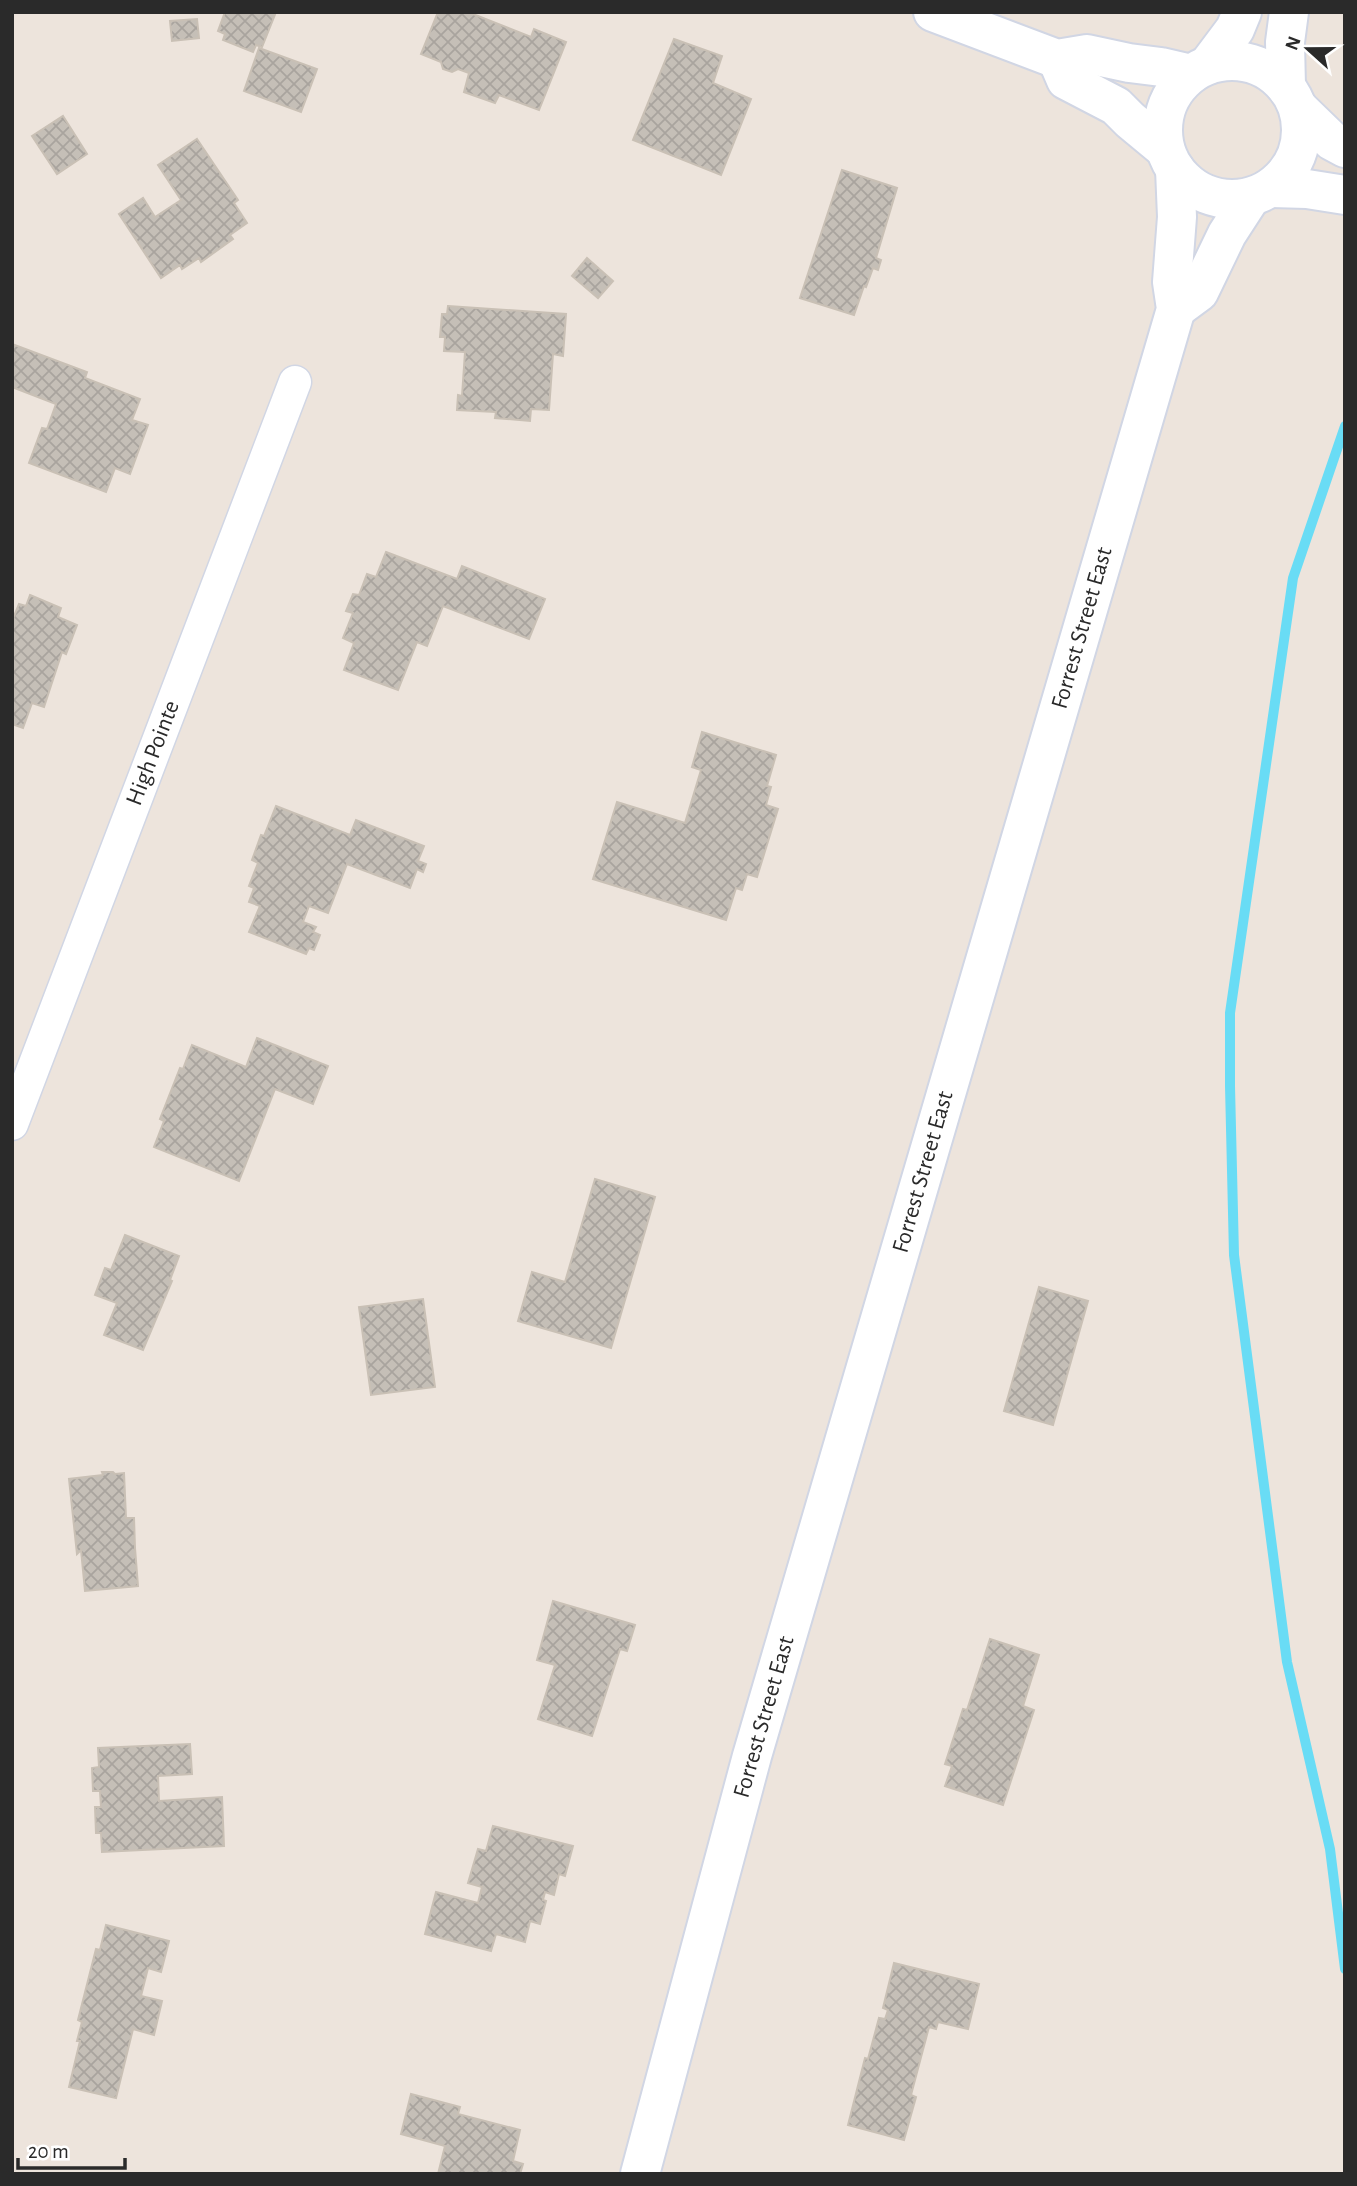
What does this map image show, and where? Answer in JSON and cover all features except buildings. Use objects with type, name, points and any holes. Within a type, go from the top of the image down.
[{"type":"street","points":[[933,12],[1057,59],[1087,54],[1129,64],[1200,69],[1227,61],[1247,62],[1269,71],[1332,141],[1345,148]]},
{"type":"street","points":[[1170,159],[1163,127],[1167,105],[1177,88],[1200,69],[1235,30],[1242,12]]},
{"type":"street","points":[[1176,309],[1199,292],[1227,234],[1261,192],[1286,173],[1297,155],[1301,131],[1292,97],[1285,42],[1289,12]]},
{"type":"street","points":[[1057,59],[1066,80],[1116,106],[1170,159],[1190,185],[1208,196],[1230,200],[1261,192],[1307,189],[1345,195]]},
{"type":"street","name":"Forrest Street East","points":[[640,2174],[752,1756],[1176,309],[1172,282],[1177,217],[1170,159]]},
{"type":"street","name":"High Pointe","points":[[12,1124],[295,382]]},
{"type":"waterway","points":[[1345,426],[1293,578],[1230,1013],[1234,1255],[1287,1662],[1330,1849],[1345,1969]]}]
